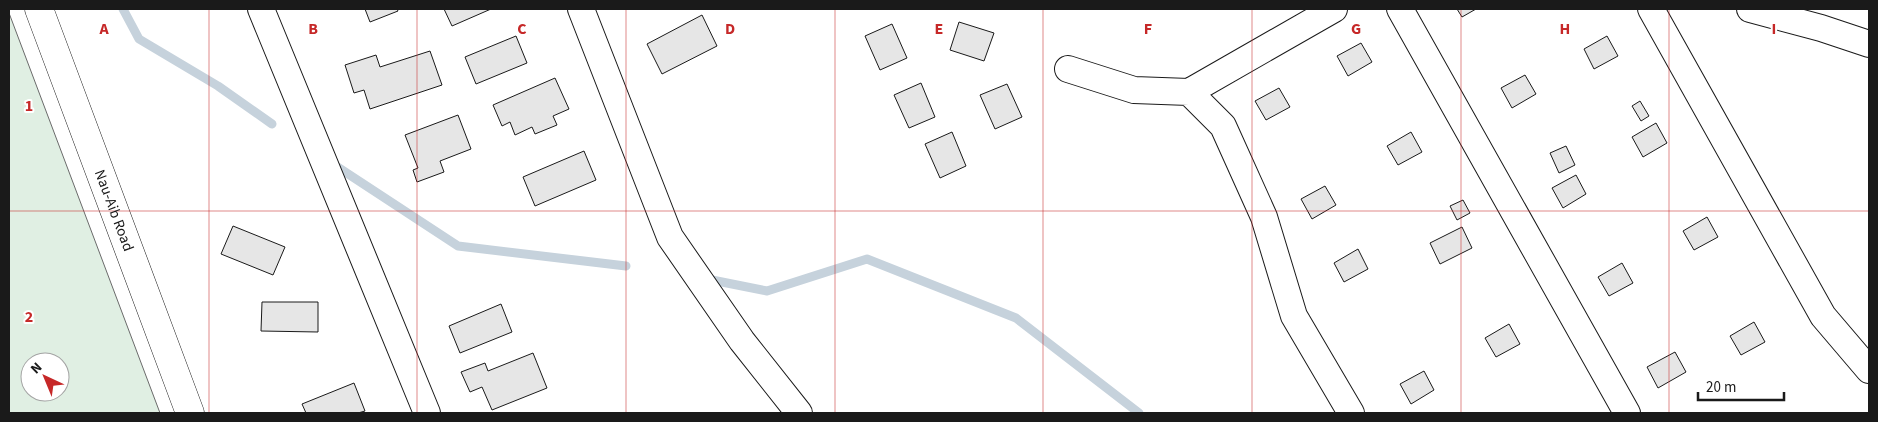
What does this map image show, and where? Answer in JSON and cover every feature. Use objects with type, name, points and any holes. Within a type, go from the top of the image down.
[{"type":"street","name":"Nau-Aib Road","points":[[39,9],[190,413]]},
{"type":"street","points":[[261,9],[426,413]]},
{"type":"street","points":[[581,9],[670,237],[742,341],[799,413]]},
{"type":"street","points":[[1068,68],[1134,90],[1189,92],[1334,9]]},
{"type":"street","points":[[1400,9],[1627,413]]},
{"type":"street","points":[[1651,9],[1823,316],[1869,370]]},
{"type":"street","points":[[1750,9],[1821,28],[1869,44]]},
{"type":"street","points":[[1189,92],[1223,126],[1264,217],[1294,316],[1351,413]]},
{"type":"green space","points":[[9,13],[160,413],[9,413]]},
{"type":"building","points":[[365,9],[397,9],[398,11],[370,22]]},
{"type":"building","points":[[444,9],[491,9],[452,26]]},
{"type":"building","points":[[1457,9],[1476,9],[1462,17]]},
{"type":"building","points":[[702,15],[717,46],[662,74],[647,44]]},
{"type":"building","points":[[959,22],[994,33],[984,61],[950,50]]},
{"type":"building","points":[[892,24],[907,58],[880,70],[865,36]]},
{"type":"building","points":[[516,36],[527,63],[476,84],[465,57]]},
{"type":"building","points":[[1607,36],[1618,56],[1594,69],[1584,49]]},
{"type":"building","points":[[1361,43],[1372,62],[1348,76],[1337,56]]},
{"type":"building","points":[[430,51],[442,85],[370,109],[364,90],[354,93],[345,65],[376,55],[380,67]]},
{"type":"building","points":[[1525,75],[1536,94],[1512,108],[1501,88]]},
{"type":"building","points":[[555,78],[569,109],[553,116],[557,125],[535,134],[532,127],[515,135],[510,122],[502,126],[493,105]]},
{"type":"building","points":[[921,83],[935,117],[909,128],[894,95]]},
{"type":"building","points":[[1007,84],[1022,117],[995,129],[980,95]]},
{"type":"building","points":[[1279,88],[1290,107],[1266,120],[1255,101]]},
{"type":"building","points":[[1640,101],[1649,116],[1641,121],[1632,106]]},
{"type":"building","points":[[458,115],[471,149],[440,161],[444,172],[417,182],[413,170],[418,168],[405,135]]},
{"type":"building","points":[[1656,123],[1667,143],[1643,157],[1632,137]]},
{"type":"building","points":[[952,132],[966,166],[940,178],[925,144]]},
{"type":"building","points":[[1411,132],[1422,152],[1398,165],[1387,146]]},
{"type":"building","points":[[1566,146],[1575,165],[1559,173],[1550,153]]},
{"type":"building","points":[[584,151],[596,180],[535,206],[523,177]]},
{"type":"building","points":[[1576,175],[1586,194],[1563,208],[1552,188]]},
{"type":"building","points":[[1325,186],[1336,205],[1312,219],[1301,199]]},
{"type":"building","points":[[1463,200],[1470,213],[1457,220],[1450,206]]},
{"type":"building","points":[[1707,217],[1718,237],[1694,250],[1683,231]]},
{"type":"building","points":[[233,226],[285,247],[273,275],[221,254]]},
{"type":"building","points":[[1462,227],[1472,248],[1440,264],[1430,243]]},
{"type":"building","points":[[1358,249],[1368,269],[1344,282],[1334,263]]},
{"type":"building","points":[[1622,263],[1633,283],[1609,296],[1598,277]]},
{"type":"building","points":[[262,302],[318,302],[318,332],[261,331]]},
{"type":"building","points":[[501,304],[512,332],[460,353],[449,326]]},
{"type":"building","points":[[1754,322],[1765,342],[1741,355],[1730,336]]},
{"type":"building","points":[[1509,324],[1520,344],[1496,357],[1485,338]]},
{"type":"building","points":[[1675,352],[1686,372],[1658,388],[1647,367]]},
{"type":"building","points":[[533,353],[547,388],[492,410],[482,387],[470,392],[461,372],[485,363],[488,371]]},
{"type":"building","points":[[1424,371],[1434,390],[1411,404],[1400,384]]},
{"type":"building","points":[[354,383],[365,411],[358,413],[306,413],[302,404]]},
{"type":"waterway","points":[[123,9],[139,39],[218,86],[272,124]]},
{"type":"waterway","points":[[336,166],[458,246],[626,266]]},
{"type":"waterway","points":[[707,279],[767,291],[867,259],[1016,318],[1139,413]]}]
